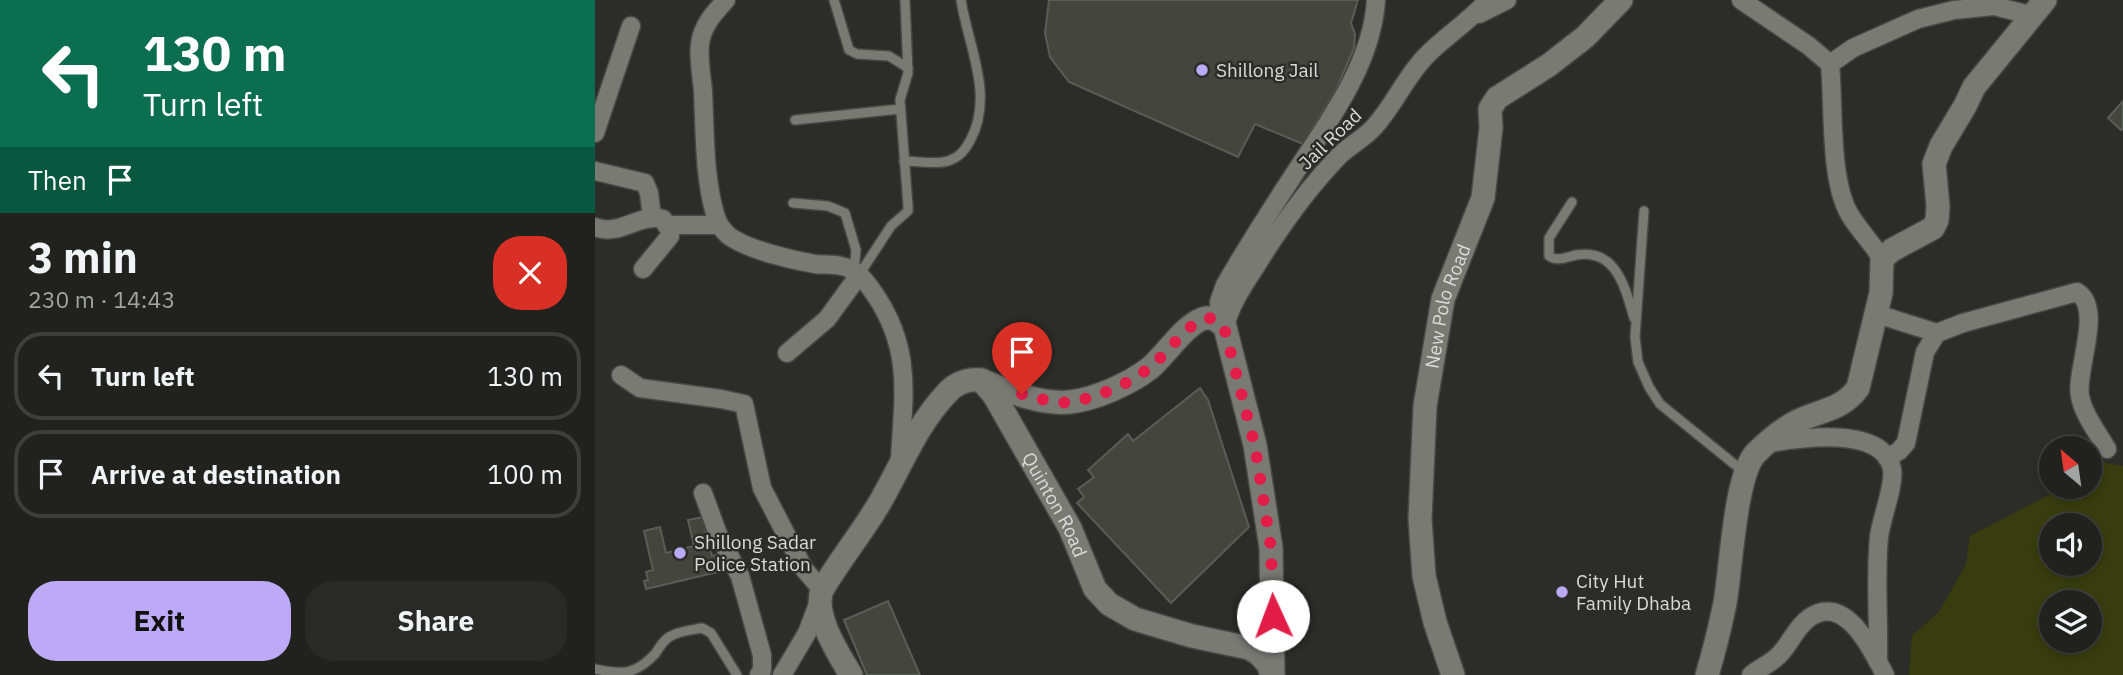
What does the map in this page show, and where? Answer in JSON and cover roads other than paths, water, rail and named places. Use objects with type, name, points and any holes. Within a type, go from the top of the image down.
[{"type":"street","points":[[726,0],[709,18],[699,44],[708,170],[714,212],[719,225],[730,236],[772,255],[814,264],[841,266],[867,282],[884,308],[902,355],[905,373],[900,467]]},
{"type":"street","points":[[1273,675],[1271,548],[1255,446],[1219,302],[1225,285],[1253,236],[1330,119],[1356,71],[1373,25],[1377,0]]},
{"type":"street","name":"Jail Road","points":[[1223,326],[1240,291],[1284,221],[1312,185],[1341,154],[1377,124],[1409,74],[1423,59],[1488,0]]},
{"type":"street","points":[[1470,19],[1507,0]]},
{"type":"street","name":"New Polo Road","points":[[1453,675],[1444,654],[1425,576],[1420,519],[1425,406],[1443,299],[1483,198],[1492,128],[1490,109],[1497,98],[1549,65],[1585,37],[1621,0]]},
{"type":"street","points":[[1707,675],[1725,603],[1744,472],[1756,453],[1798,421],[1850,399],[1862,376],[1881,293],[1882,258],[1849,215],[1843,199],[1835,150],[1831,64],[1741,0]]},
{"type":"street","points":[[1831,64],[1853,48],[1918,19],[1954,10],[1994,6],[2038,8]]},
{"type":"street","points":[[1882,258],[1933,228],[1937,220],[1938,206],[1934,164],[1941,146],[1975,87],[2038,8]]},
{"type":"street","points":[[595,133],[631,26]]},
{"type":"street","points":[[595,171],[645,183],[659,221],[670,236],[643,269]]},
{"type":"street","points":[[595,227],[611,231],[659,221],[719,225]]},
{"type":"street","points":[[787,353],[827,319],[856,273]]},
{"type":"street","points":[[1877,314],[1937,332],[2073,292],[2080,293],[2084,299],[2089,329],[2079,392],[2085,409],[2107,449]]},
{"type":"street","points":[[782,675],[807,633],[820,597],[877,507],[921,429],[947,393],[959,384],[981,380],[1044,400],[1069,402],[1095,395],[1150,368],[1184,332],[1202,320],[1213,319],[1223,326]]},
{"type":"street","points":[[1887,458],[1906,443],[1926,352],[1937,332]]},
{"type":"street","points":[[621,375],[640,388],[744,404],[762,488],[820,597],[834,644],[851,675]]},
{"type":"street","name":"Quinton Road","points":[[981,380],[988,386],[1044,479],[1070,528],[1095,589],[1109,604],[1135,619],[1192,636],[1249,648],[1268,664],[1273,675]]},
{"type":"street","points":[[1770,443],[1840,437],[1859,440],[1876,448],[1887,458],[1892,469],[1879,534],[1877,563],[1882,668]]},
{"type":"street","points":[[703,494],[718,534],[740,576],[762,655],[762,670],[759,675]]},
{"type":"street","points":[[1751,675],[1780,655],[1804,623],[1819,613],[1843,615],[1852,622],[1882,668]]},
{"type":"lane","points":[[834,0],[849,50],[856,54],[889,56],[908,68]]},
{"type":"lane","points":[[856,273],[891,226],[908,211],[900,109],[902,89],[908,73],[905,0]]},
{"type":"lane","points":[[904,161],[944,162],[957,158],[973,135],[981,99],[980,77],[961,0]]},
{"type":"lane","points":[[795,120],[900,109]]},
{"type":"lane","points":[[1571,202],[1549,238],[1549,256],[1556,259],[1587,254],[1611,264],[1621,277],[1636,323]]},
{"type":"lane","points":[[793,203],[828,206],[845,213],[856,250],[856,273]]},
{"type":"lane","points":[[1644,211],[1635,337],[1638,362],[1660,404],[1744,472]]},
{"type":"lane","points":[[595,669],[621,674],[633,673],[649,662],[666,639],[702,628],[711,633],[737,675]]},
{"type":"place","name":"Shillong Jail","points":[[1202,70]]},
{"type":"place","name":"Shillong Sadar Police Station","points":[[680,553]]},
{"type":"place","name":"City Hut Family Dhaba","points":[[1562,592]]}]
